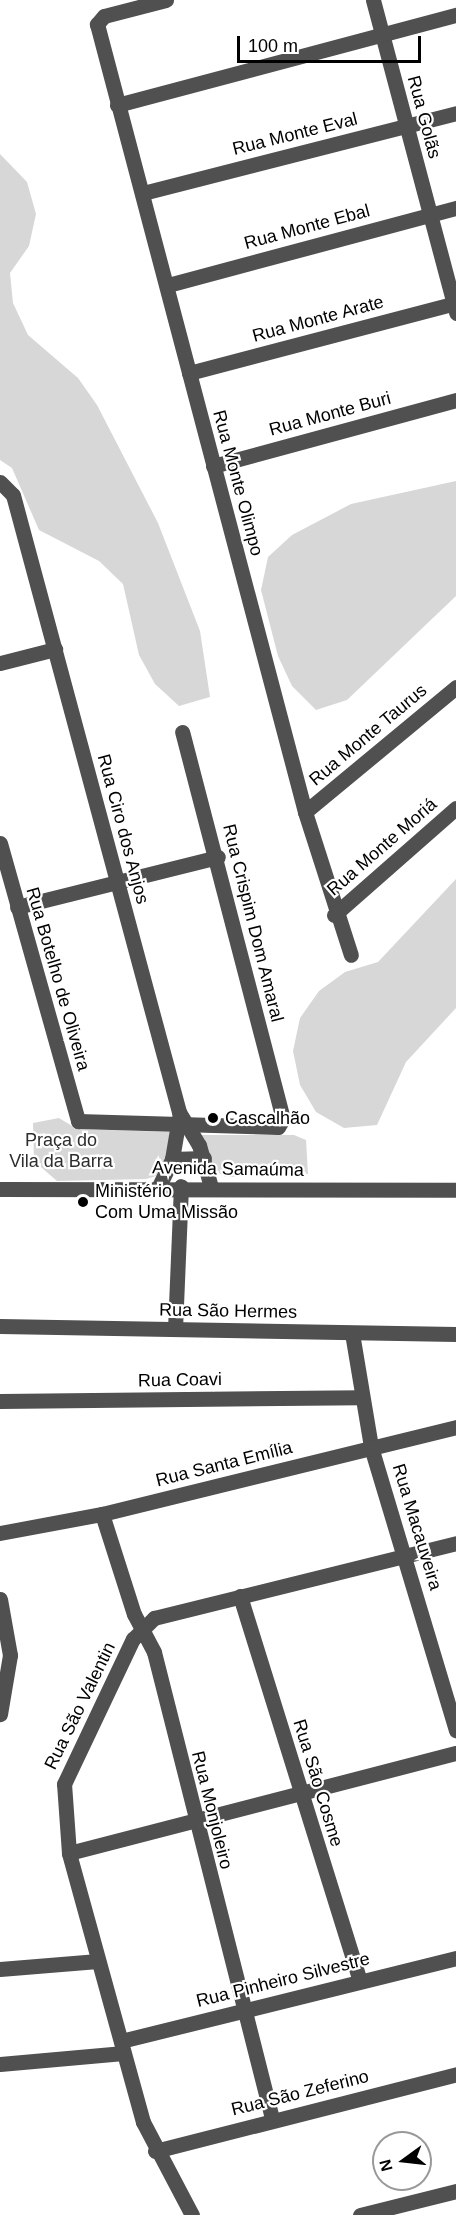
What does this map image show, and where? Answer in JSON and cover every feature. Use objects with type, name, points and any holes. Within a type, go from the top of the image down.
[{"type":"street","name":"Rua Monte Olimpo","points":[[166,0],[99,19],[117,105],[168,285],[213,466],[305,812],[334,915],[351,956]]},
{"type":"street","name":"Rua Golãs","points":[[373,0],[455,307]]},
{"type":"street","points":[[117,105],[456,15]]},
{"type":"street","name":"Rua Monte Eval","points":[[143,193],[456,113]]},
{"type":"street","name":"Rua Monte Ebal","points":[[168,285],[456,208]]},
{"type":"street","name":"Rua Monte Arate","points":[[189,373],[455,307]]},
{"type":"street","name":"Rua Monte Buri","points":[[213,466],[456,400]]},
{"type":"street","name":"Rua Ciro dos Anjos","points":[[0,482],[13,495],[182,1121],[204,1158],[211,1187]]},
{"type":"street","points":[[0,663],[55,650]]},
{"type":"street","name":"Rua Monte Taurus","points":[[305,812],[456,687]]},
{"type":"street","name":"Rua Crispim Dom Amaral","points":[[182,732],[218,857],[282,1124],[182,1121]]},
{"type":"street","name":"Rua Monte Moriá","points":[[334,915],[456,808]]},
{"type":"street","name":"Rua Botelho de Oliveira","points":[[0,843],[81,1124],[182,1121]]},
{"type":"street","points":[[17,907],[218,857]]},
{"type":"street","points":[[159,1186],[172,1159],[182,1121]]},
{"type":"street","points":[[172,1159],[204,1158]]},
{"type":"street","points":[[175,1329],[181,1186]]},
{"type":"street","name":"Avenida Samaúma","points":[[0,1189],[181,1186],[456,1190]]},
{"type":"street","name":"Rua São Hermes","points":[[0,1326],[456,1334]]},
{"type":"street","name":"Rua Macauveira","points":[[352,1333],[371,1447],[407,1555],[456,1731]]},
{"type":"street","name":"Rua Coavi","points":[[0,1401],[361,1397]]},
{"type":"street","name":"Rua Santa Emília","points":[[0,1533],[102,1514],[456,1427]]},
{"type":"street","name":"Rua Monjoleiro","points":[[102,1514],[141,1627],[154,1652],[194,1822],[272,2120]]},
{"type":"street","points":[[141,1627],[240,1596],[456,1544]]},
{"type":"street","name":"Rua São Cosme","points":[[240,1596],[360,1981]]},
{"type":"street","points":[[0,1599],[10,1655],[0,1714]]},
{"type":"street","name":"Rua São Valentin","points":[[141,1627],[63,1784],[69,1853],[122,2047],[155,2151],[192,2215]]},
{"type":"street","points":[[69,1853],[456,1753]]},
{"type":"street","name":"Rua Pinheiro Silvestre","points":[[0,2064],[122,2047],[243,2011],[456,1958]]},
{"type":"street","points":[[0,1969],[98,1961]]},
{"type":"street","name":"Rua São Zeferino","points":[[155,2151],[456,2074]]},
{"type":"street","points":[[360,2215],[456,2191]]},
{"type":"green space","points":[[0,154],[27,182],[36,214],[29,246],[10,273],[13,303],[28,335],[78,378],[97,405],[158,523],[200,631],[210,697],[179,706],[155,684],[139,655],[123,584],[99,561],[39,530],[12,468],[0,460]]},
{"type":"green space","points":[[456,481],[456,596],[347,700],[316,710],[292,686],[278,656],[261,590],[268,557],[292,535],[351,504]]},
{"type":"green space","points":[[456,879],[456,1008],[406,1062],[377,1125],[344,1128],[316,1112],[300,1085],[293,1051],[300,1018],[319,991],[345,972],[378,962]]},
{"type":"green space","name":"Praça do Vila da Barra","points":[[59,1118],[77,1129],[171,1132],[170,1153],[156,1176],[146,1179],[57,1181],[34,1161],[33,1123]]},
{"type":"green space","points":[[201,1135],[294,1135],[306,1140],[308,1174],[225,1177],[212,1168]]},
{"type":"place","name":"Cascalhão","points":[[213,1118]]},
{"type":"place","name":"Ministério Com Uma Missão","points":[[83,1202]]}]
